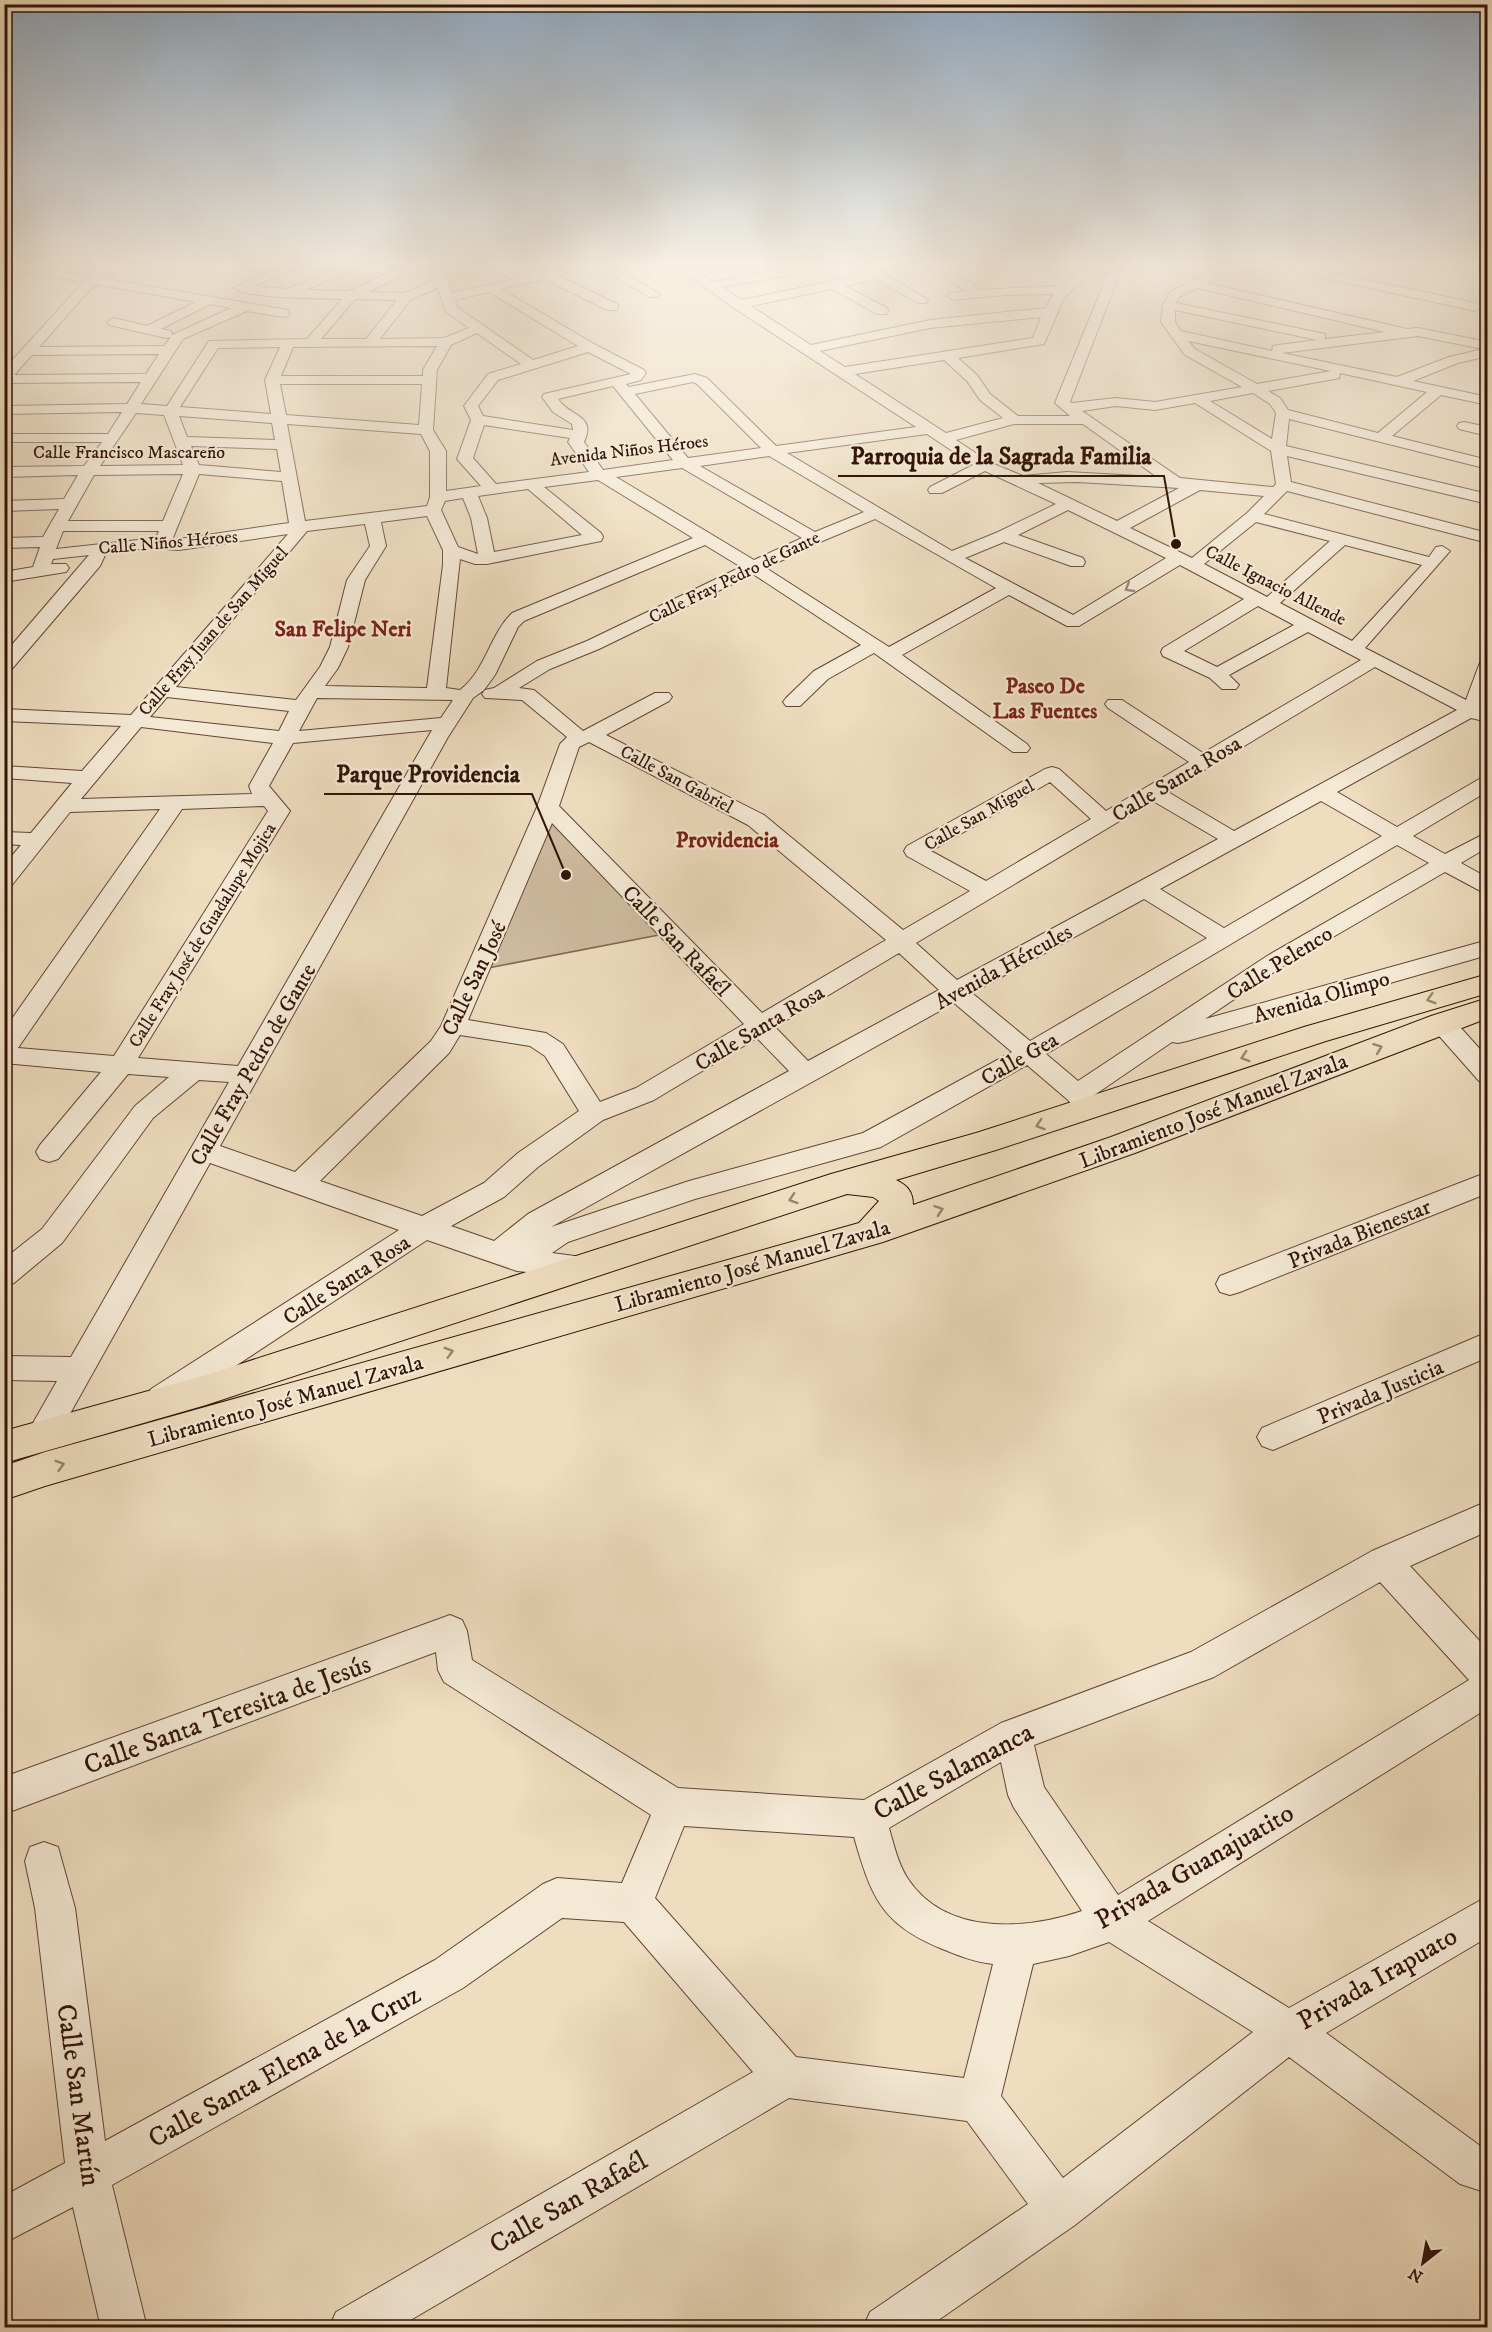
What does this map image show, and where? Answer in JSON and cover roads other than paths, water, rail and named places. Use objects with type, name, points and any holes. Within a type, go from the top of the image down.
[{"type":"main road","name":"Libramiento José Manuel Zavala","points":[[4,1447],[150,1406],[843,1183],[985,1142],[1083,1102],[1488,983]]},
{"type":"main road","name":"Libramiento José Manuel Zavala","points":[[4,1483],[45,1469],[592,1311],[871,1233],[1123,1145],[1442,1023],[1488,1008]]},
{"type":"main road","points":[[985,1142],[956,1162],[951,1169],[951,1176],[966,1186],[980,1187],[1020,1181]]},
{"type":"main road","points":[[843,1183],[873,1184],[888,1189],[896,1196],[896,1206],[871,1233]]},
{"type":"street","points":[[4,543],[45,556],[57,526],[89,470],[113,438],[154,373]]},
{"type":"street","points":[[170,412],[195,373]]},
{"type":"street","points":[[272,380],[275,373]]},
{"type":"street","points":[[272,380],[319,373]]},
{"type":"street","points":[[364,373],[429,380]]},
{"type":"street","points":[[430,373],[426,430],[438,451],[436,504],[451,550],[452,565],[436,693]]},
{"type":"street","points":[[492,489],[465,459],[475,413],[493,377],[506,373]]},
{"type":"street","points":[[622,387],[636,378],[639,373]]},
{"type":"street","name":"Calle Ignacio Allende","points":[[843,373],[984,465],[1186,561],[1366,653],[1480,715]]},
{"type":"street","points":[[966,373],[985,397],[1014,420]]},
{"type":"street","points":[[1065,405],[1077,373]]},
{"type":"street","points":[[1227,373],[1275,402],[1283,413],[1488,465]]},
{"type":"street","points":[[1240,380],[1249,373]]},
{"type":"street","points":[[1065,405],[1116,402],[1155,406],[1342,373]]},
{"type":"street","points":[[1357,373],[1488,401]]},
{"type":"street","points":[[1398,382],[1421,373]]},
{"type":"street","points":[[6,374],[151,378]]},
{"type":"street","points":[[1020,748],[882,650],[753,567],[598,473],[576,442],[580,435],[579,423],[572,415],[558,409],[549,397],[695,378],[702,381],[772,451],[951,556],[1072,622],[1186,561],[1255,514],[1281,489]]},
{"type":"street","name":"Calle Fray Juan de San Miguel","points":[[4,880],[87,778],[299,531],[272,380]]},
{"type":"street","points":[[622,387],[684,463],[814,538]]},
{"type":"street","points":[[1381,438],[1438,390]]},
{"type":"street","points":[[1196,398],[1278,449],[1488,499]]},
{"type":"street","points":[[1065,405],[1175,482]]},
{"type":"street","points":[[4,410],[132,408],[426,430]]},
{"type":"street","points":[[170,412],[193,469],[169,525],[170,544]]},
{"type":"street","points":[[475,413],[580,435]]},
{"type":"street","points":[[1281,489],[1278,449],[1283,413]]},
{"type":"street","name":"Avenida Niños Héroes","points":[[436,504],[492,489],[598,473],[938,433],[1014,420],[1087,420]]},
{"type":"street","points":[[1464,426],[1488,432]]},
{"type":"street","points":[[4,438],[113,438]]},
{"type":"street","points":[[183,441],[285,445]]},
{"type":"street","points":[[438,451],[469,444]]},
{"type":"street","points":[[936,490],[984,465]]},
{"type":"street","name":"Calle Francisco Mascareño","points":[[4,472],[193,469],[290,477]]},
{"type":"street","points":[[1022,482],[1040,477],[1062,476],[1281,489],[1488,538]]},
{"type":"street","points":[[451,550],[475,560],[487,559],[595,537],[530,483]]},
{"type":"street","points":[[1117,528],[1198,484]]},
{"type":"street","points":[[1217,486],[1255,514],[1433,563]]},
{"type":"street","points":[[469,494],[479,518],[487,559]]},
{"type":"street","points":[[4,506],[71,504]]},
{"type":"street","name":"Calle Niños Héroes","points":[[4,577],[45,556],[97,556],[170,544],[372,519],[436,504]]},
{"type":"street","points":[[951,556],[1004,536],[1068,504]]},
{"type":"street","name":"Calle Fray Pedro de Gante","points":[[507,694],[584,658],[593,645],[814,538],[876,513]]},
{"type":"street","name":"Calle Fray José de Guadalupe Mojica","points":[[121,1065],[279,811],[277,806],[266,800],[260,793],[259,786],[306,699],[328,668],[339,647],[356,580],[378,546],[372,519]]},
{"type":"street","points":[[57,526],[169,525],[269,531]]},
{"type":"street","name":"Calle Santa Rosa","points":[[150,1406],[425,1227],[494,1191],[528,1160],[594,1114],[645,1094],[903,942],[1203,762],[1366,653],[1456,531]]},
{"type":"street","points":[[1004,536],[1077,562]]},
{"type":"street","name":"Calle Fray Pedro de Gante","points":[[41,1437],[202,1150],[447,723],[466,694],[486,675],[510,625],[518,617],[704,539]]},
{"type":"street","points":[[1309,624],[1224,680],[1170,652],[1264,601],[1342,539]]},
{"type":"street","points":[[4,666],[97,556]]},
{"type":"street","points":[[793,702],[820,675],[882,650],[1008,588]]},
{"type":"street","points":[[1480,715],[1488,665]]},
{"type":"street","name":"Calle San Gabriel","points":[[162,692],[306,699],[436,693],[527,694],[584,737],[603,740],[756,820],[903,942],[911,954],[1083,1102]]},
{"type":"street","points":[[584,737],[662,697]]},
{"type":"street","points":[[1115,704],[1203,762]]},
{"type":"street","name":"Avenida Hércules","points":[[507,1257],[538,1221],[1321,792],[1480,715]]},
{"type":"street","points":[[4,716],[136,721],[286,738],[447,723]]},
{"type":"street","name":"Calle San José","points":[[298,1185],[440,1047],[453,1026],[548,807],[570,744],[584,737]]},
{"type":"street","points":[[4,772],[87,778]]},
{"type":"street","name":"Calle San Miguel","points":[[987,891],[915,851],[1052,773],[1105,821]]},
{"type":"street","name":"Calle Gea","points":[[507,1257],[558,1235],[689,1191],[872,1140],[1028,1054],[1488,783]]},
{"type":"street","points":[[1153,792],[1234,840]]},
{"type":"street","points":[[1321,792],[1488,888]]},
{"type":"street","points":[[65,806],[266,800]]},
{"type":"street","points":[[4,1049],[174,802]]},
{"type":"street","name":"Calle San Rafaél","points":[[548,807],[805,1073]]},
{"type":"street","points":[[4,838],[38,840]]},
{"type":"street","name":"Calle Pelenco","points":[[1083,1102],[1153,1042],[1275,961],[1488,838]]},
{"type":"street","points":[[1144,889],[1223,938]]},
{"type":"street","name":"Avenida Olimpo","points":[[1153,1042],[1488,947]]},
{"type":"street","points":[[1442,1023],[1488,1075]]},
{"type":"street","points":[[453,1026],[537,1039],[554,1050],[594,1114]]},
{"type":"street","points":[[4,1055],[245,1075]]},
{"type":"street","points":[[49,1152],[121,1065]]},
{"type":"street","points":[[4,1275],[52,1236],[144,1112],[192,1072]]},
{"type":"street","points":[[202,1150],[507,1257],[587,1267]]},
{"type":"street","name":"Privada Bienestar","points":[[1230,1284],[1488,1182]]},
{"type":"street","name":"Privada Justicia","points":[[1273,1437],[1488,1344]]},
{"type":"street","points":[[4,1368],[80,1369]]},
{"type":"street","name":"Calle Salamanca","points":[[450,1631],[456,1670],[673,1808],[867,1819],[1014,1734],[1202,1665],[1384,1562],[1488,1515]]},
{"type":"street","points":[[1384,1562],[1488,1676]]},
{"type":"street","name":"Calle Santa Teresita de Jesús","points":[[4,1796],[450,1631]]},
{"type":"street","name":"Privada Guanajuatito","points":[[867,1819],[882,1864],[898,1899],[927,1922],[967,1941],[1017,1947],[1055,1941],[1112,1920],[1488,1688]]},
{"type":"street","name":"Privada Irapuato","points":[[1014,1734],[1026,1795],[1112,1920],[1289,2031],[1488,1915]]},
{"type":"street","points":[[673,1808],[633,1903],[784,2077],[979,2101],[1059,2209]]},
{"type":"street","name":"Calle San Martín","points":[[44,1861],[55,1908],[88,2175],[124,2328]]},
{"type":"street","name":"Calle Santa Elena de la Cruz","points":[[4,2220],[449,1974],[556,1898],[633,1903]]},
{"type":"street","points":[[979,2101],[1017,1947]]},
{"type":"street","points":[[886,2328],[1059,2209],[1289,2031],[1475,2169],[1488,2171]]},
{"type":"street","name":"Calle San Rafaél","points":[[352,2328],[784,2077]]},
{"type":"place","name":"Parroquia de la Sagrada Familia","points":[[1176,544]]},
{"type":"place","name":"Parque Providencia","points":[[566,875]]},
{"type":"district","name":"San Felipe Neri","points":[[343,628]]},
{"type":"district","name":"Paseo De Las Fuentes","points":[[1045,698]]},
{"type":"district","name":"Providencia","points":[[727,839]]}]
